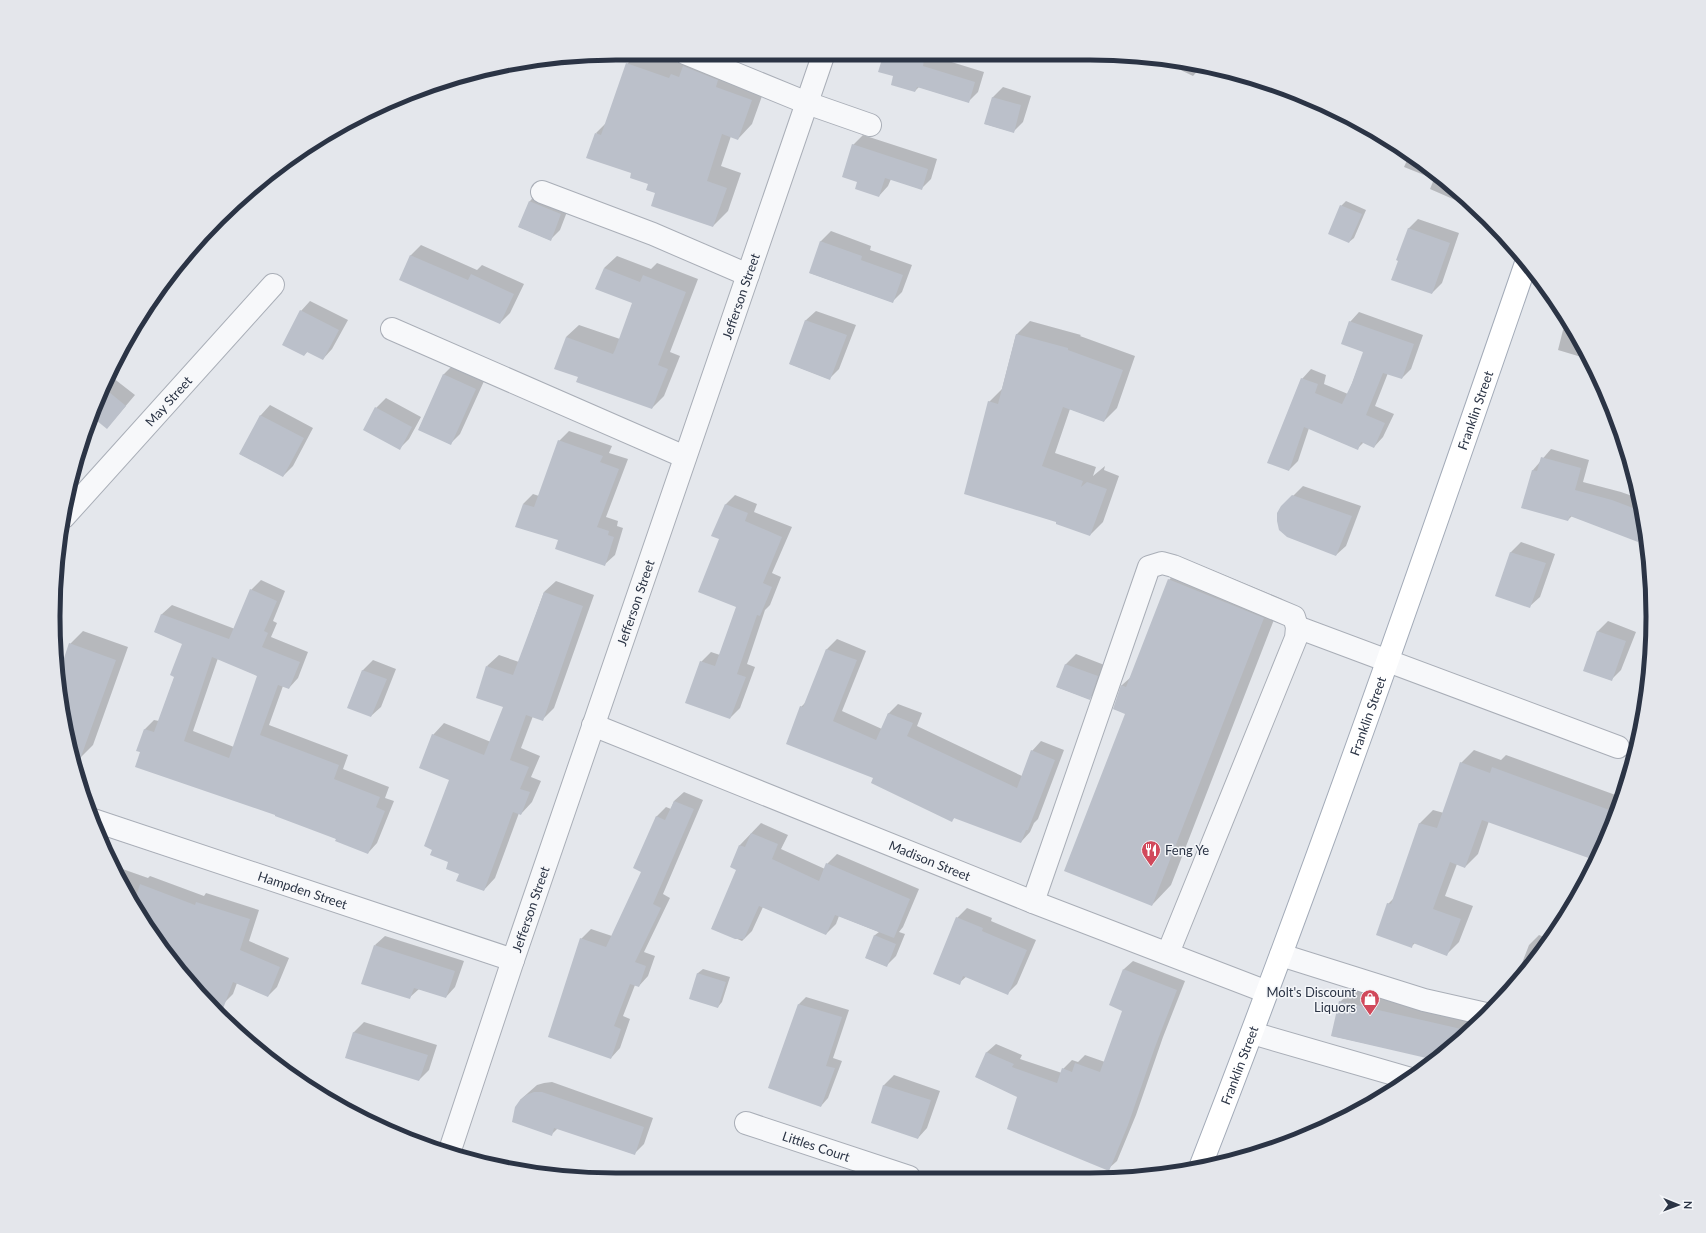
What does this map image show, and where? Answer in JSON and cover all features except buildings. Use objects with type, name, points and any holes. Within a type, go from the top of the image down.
[{"type":"main road","name":"Franklin Street","points":[[1203,1161],[1281,955],[1388,662],[1524,269]]},
{"type":"street","points":[[702,60],[807,103],[870,125]]},
{"type":"street","name":"Jefferson Street","points":[[451,1147],[593,725],[822,60]]},
{"type":"street","points":[[542,192],[653,234],[748,275]]},
{"type":"street","name":"May Street","points":[[71,510],[273,285]]},
{"type":"street","points":[[392,329],[685,457]]},
{"type":"street","points":[[1033,902],[1148,567],[1162,563],[1172,566],[1294,617],[1297,627],[1296,638],[1168,953]]},
{"type":"street","points":[[1297,627],[1618,747]]},
{"type":"street","name":"Madison Street","points":[[593,725],[1033,902],[1267,992]]},
{"type":"street","name":"Hampden Street","points":[[100,822],[513,960]]},
{"type":"street","points":[[1281,955],[1424,1000],[1480,1013]]},
{"type":"street","points":[[1252,1033],[1402,1077]]},
{"type":"street","name":"Littles Court","points":[[746,1123],[897,1173]]},
{"type":"place","name":"Feng Ye","points":[[1151,867]]},
{"type":"place","name":"Molt's Discount Liquors","points":[[1370,1016]]}]
